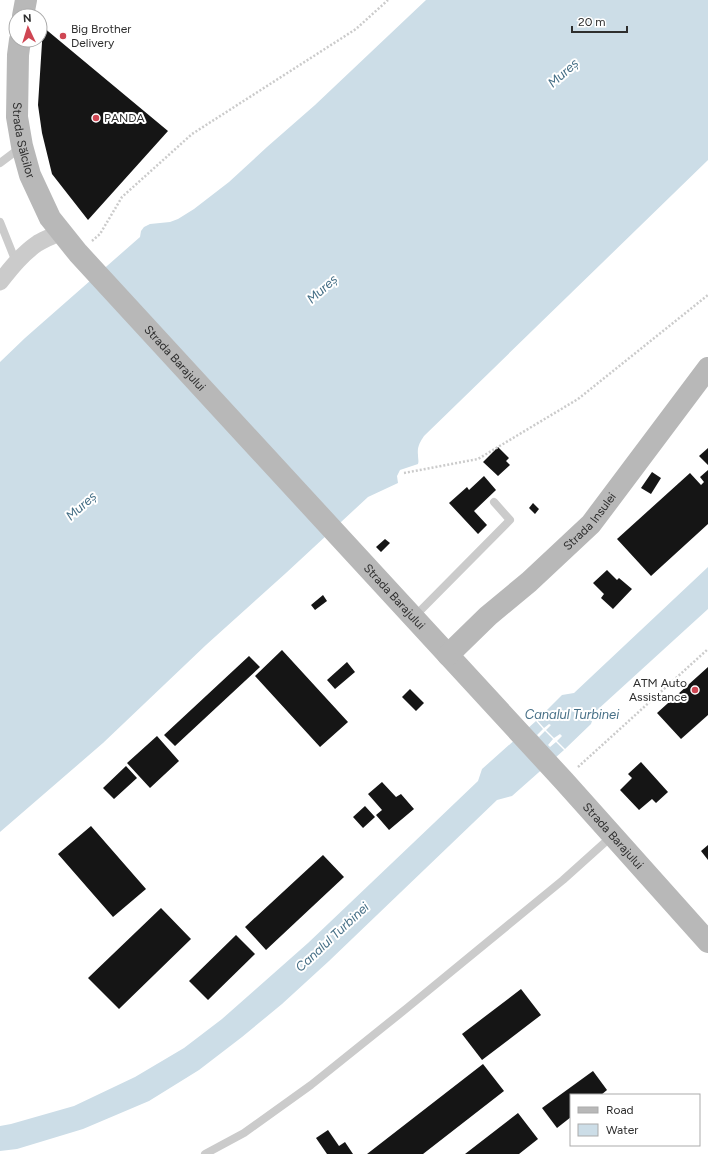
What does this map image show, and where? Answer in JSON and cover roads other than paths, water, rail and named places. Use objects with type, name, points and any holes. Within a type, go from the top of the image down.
[{"type":"main road","name":"Strada Sălcilor","points":[[19,48],[18,117],[22,146],[30,175],[50,218],[78,253]]},
{"type":"main road","name":"Strada Barajului","points":[[78,253],[705,934]]},
{"type":"main road","name":"Strada Insulei","points":[[448,655],[488,616],[529,582],[592,524],[708,368]]},
{"type":"street","points":[[0,282],[16,262],[29,250],[61,232]]},
{"type":"lane","points":[[0,163],[22,146]]},
{"type":"lane","points":[[0,222],[16,262]]},
{"type":"lane","points":[[413,617],[510,520],[494,502]]},
{"type":"lane","points":[[205,1154],[244,1133],[311,1085],[563,880],[613,835]]},
{"type":"water","name":"Mureș","points":[[426,0],[708,0],[708,160],[424,436],[418,447],[418,464],[400,470],[397,476],[398,483],[368,497],[206,645],[103,743],[0,832],[0,362],[25,338],[140,237],[141,231],[144,227],[150,224],[170,222],[178,219],[194,209],[229,182],[315,105]]},
{"type":"water","name":"Canalul Turbinei","points":[[708,567],[708,609],[595,712],[591,724],[565,749],[557,741],[562,736],[560,734],[554,738],[546,730],[551,725],[549,724],[544,728],[537,720],[562,695],[574,693]]},
{"type":"water","points":[[536,721],[543,729],[537,735],[539,737],[545,731],[553,739],[548,745],[550,747],[556,742],[564,750],[512,796],[497,800],[329,961],[282,1004],[242,1037],[199,1070],[149,1101],[83,1129],[17,1149],[0,1151],[0,1126],[74,1106],[135,1077],[184,1048],[222,1019],[308,943],[478,781],[482,769]]},
{"type":"place","name":"Big Brother Delivery","points":[[63,36]]},
{"type":"place","name":"PANDA","points":[[96,118]]},
{"type":"place","name":"ATM Auto Assistance","points":[[695,690]]}]
